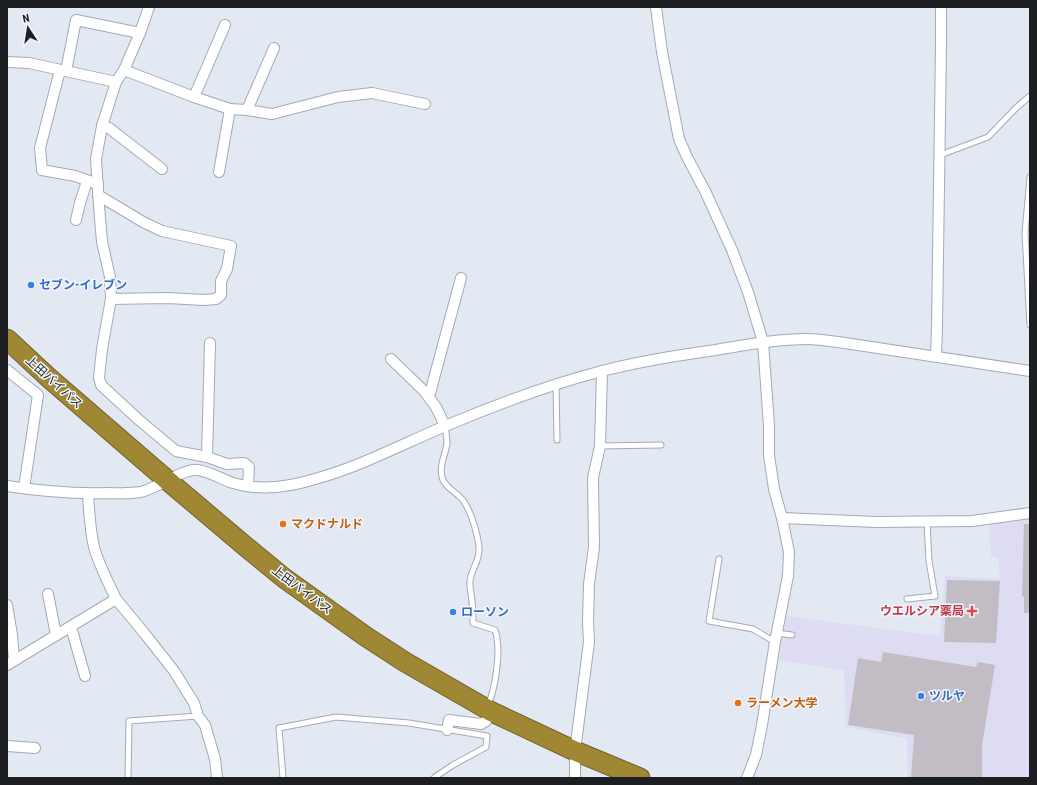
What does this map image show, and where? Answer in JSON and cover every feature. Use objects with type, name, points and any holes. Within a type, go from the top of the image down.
[{"type":"highway","name":"上田バイパス","points":[[7,339],[49,378],[167,480],[279,574],[324,608],[405,662],[489,710],[575,751],[640,778]]},
{"type":"street","points":[[149,7],[140,33],[124,70],[116,82],[102,126],[96,159],[102,242],[110,277],[111,299],[102,349],[99,378],[101,385],[176,451],[207,457],[227,464],[244,463],[249,467],[248,486]]},
{"type":"street","points":[[656,7],[662,52],[679,139],[732,250],[748,292],[763,342],[769,426],[769,455],[774,489],[789,552],[788,576],[775,637],[761,732],[756,755],[747,778]]},
{"type":"street","points":[[936,356],[942,46],[941,7]]},
{"type":"street","points":[[98,184],[75,176],[42,170],[40,148],[63,71],[76,20],[140,33]]},
{"type":"street","points":[[194,97],[225,26]]},
{"type":"street","points":[[247,110],[274,48]]},
{"type":"street","points":[[7,62],[29,63],[116,82]]},
{"type":"street","points":[[124,70],[230,109],[272,114],[338,97],[372,93],[425,104]]},
{"type":"street","points":[[219,172],[230,109]]},
{"type":"street","points":[[102,126],[109,128],[162,169]]},
{"type":"street","points":[[76,220],[87,180]]},
{"type":"street","points":[[98,195],[162,231],[231,246],[227,269],[221,281],[221,295],[216,299],[111,299]]},
{"type":"street","points":[[429,397],[461,278]]},
{"type":"street","points":[[7,486],[88,494],[143,492],[186,471],[196,470],[206,472],[234,483],[248,486],[282,486],[317,479],[342,470],[445,426],[534,391],[602,371],[669,357],[763,342],[808,339],[838,342],[1030,371]]},
{"type":"street","points":[[207,457],[210,343]]},
{"type":"street","points":[[391,359],[429,397],[445,426]]},
{"type":"street","points":[[7,370],[38,395]]},
{"type":"street","points":[[575,778],[575,751],[589,642],[589,584],[594,547],[593,478],[600,446],[602,371]]},
{"type":"street","points":[[24,488],[38,395],[49,378]]},
{"type":"street","points":[[88,494],[94,547],[101,568],[116,600],[145,634],[174,672],[194,703],[198,716],[205,725],[215,759],[217,778]]},
{"type":"street","points":[[782,518],[876,522],[972,521],[1030,513]]},
{"type":"street","points":[[48,594],[56,635]]},
{"type":"street","points":[[10,662],[116,600]]},
{"type":"street","points":[[7,605],[12,635],[10,662]]},
{"type":"street","points":[[71,627],[85,676]]},
{"type":"street","points":[[447,730],[449,720],[482,724],[486,721],[489,710]]},
{"type":"street","points":[[7,746],[35,748]]},
{"type":"lane","points":[[940,155],[988,137],[1017,107],[1030,96]]},
{"type":"lane","points":[[1030,177],[1025,233],[1030,325]]},
{"type":"lane","points":[[556,385],[557,440]]},
{"type":"lane","points":[[445,426],[447,436],[441,475],[443,481],[466,504],[473,522],[479,548],[479,555],[470,577],[473,623],[494,630],[497,638],[498,654],[489,710]]},
{"type":"lane","points":[[600,446],[661,445]]},
{"type":"lane","points":[[906,599],[935,596],[929,561],[926,521]]},
{"type":"lane","points":[[719,560],[709,621],[753,629],[775,637],[792,635]]},
{"type":"lane","points":[[128,778],[129,721],[198,716]]},
{"type":"lane","points":[[283,778],[279,728],[336,717],[409,723],[487,736],[486,747],[453,765],[434,778]]},
{"type":"shaded area","points":[[1030,518],[1030,778],[908,778],[907,739],[846,727],[844,670],[779,660],[786,616],[940,636],[945,576],[1000,579],[998,558],[991,556],[989,524]]},
{"type":"building","points":[[1024,524],[1030,524],[1030,613],[1024,613],[1024,597],[1022,596]]},
{"type":"building","name":"ウエルシア薬局","points":[[947,580],[1000,581],[996,643],[944,642]]},
{"type":"building","name":"ツルヤ","points":[[883,652],[976,667],[978,662],[995,665],[982,746],[982,778],[911,778],[914,735],[848,725],[858,658],[881,662]]},
{"type":"place","name":"セブン-イレブン","points":[[31,285]]},
{"type":"place","name":"マクドナルド","points":[[283,524]]},
{"type":"place","name":"ウエルシア薬局","points":[[972,611]]},
{"type":"place","name":"ローソン","points":[[453,612]]},
{"type":"place","name":"ツルヤ","points":[[921,696]]},
{"type":"place","name":"ラーメン大学","points":[[738,703]]}]
